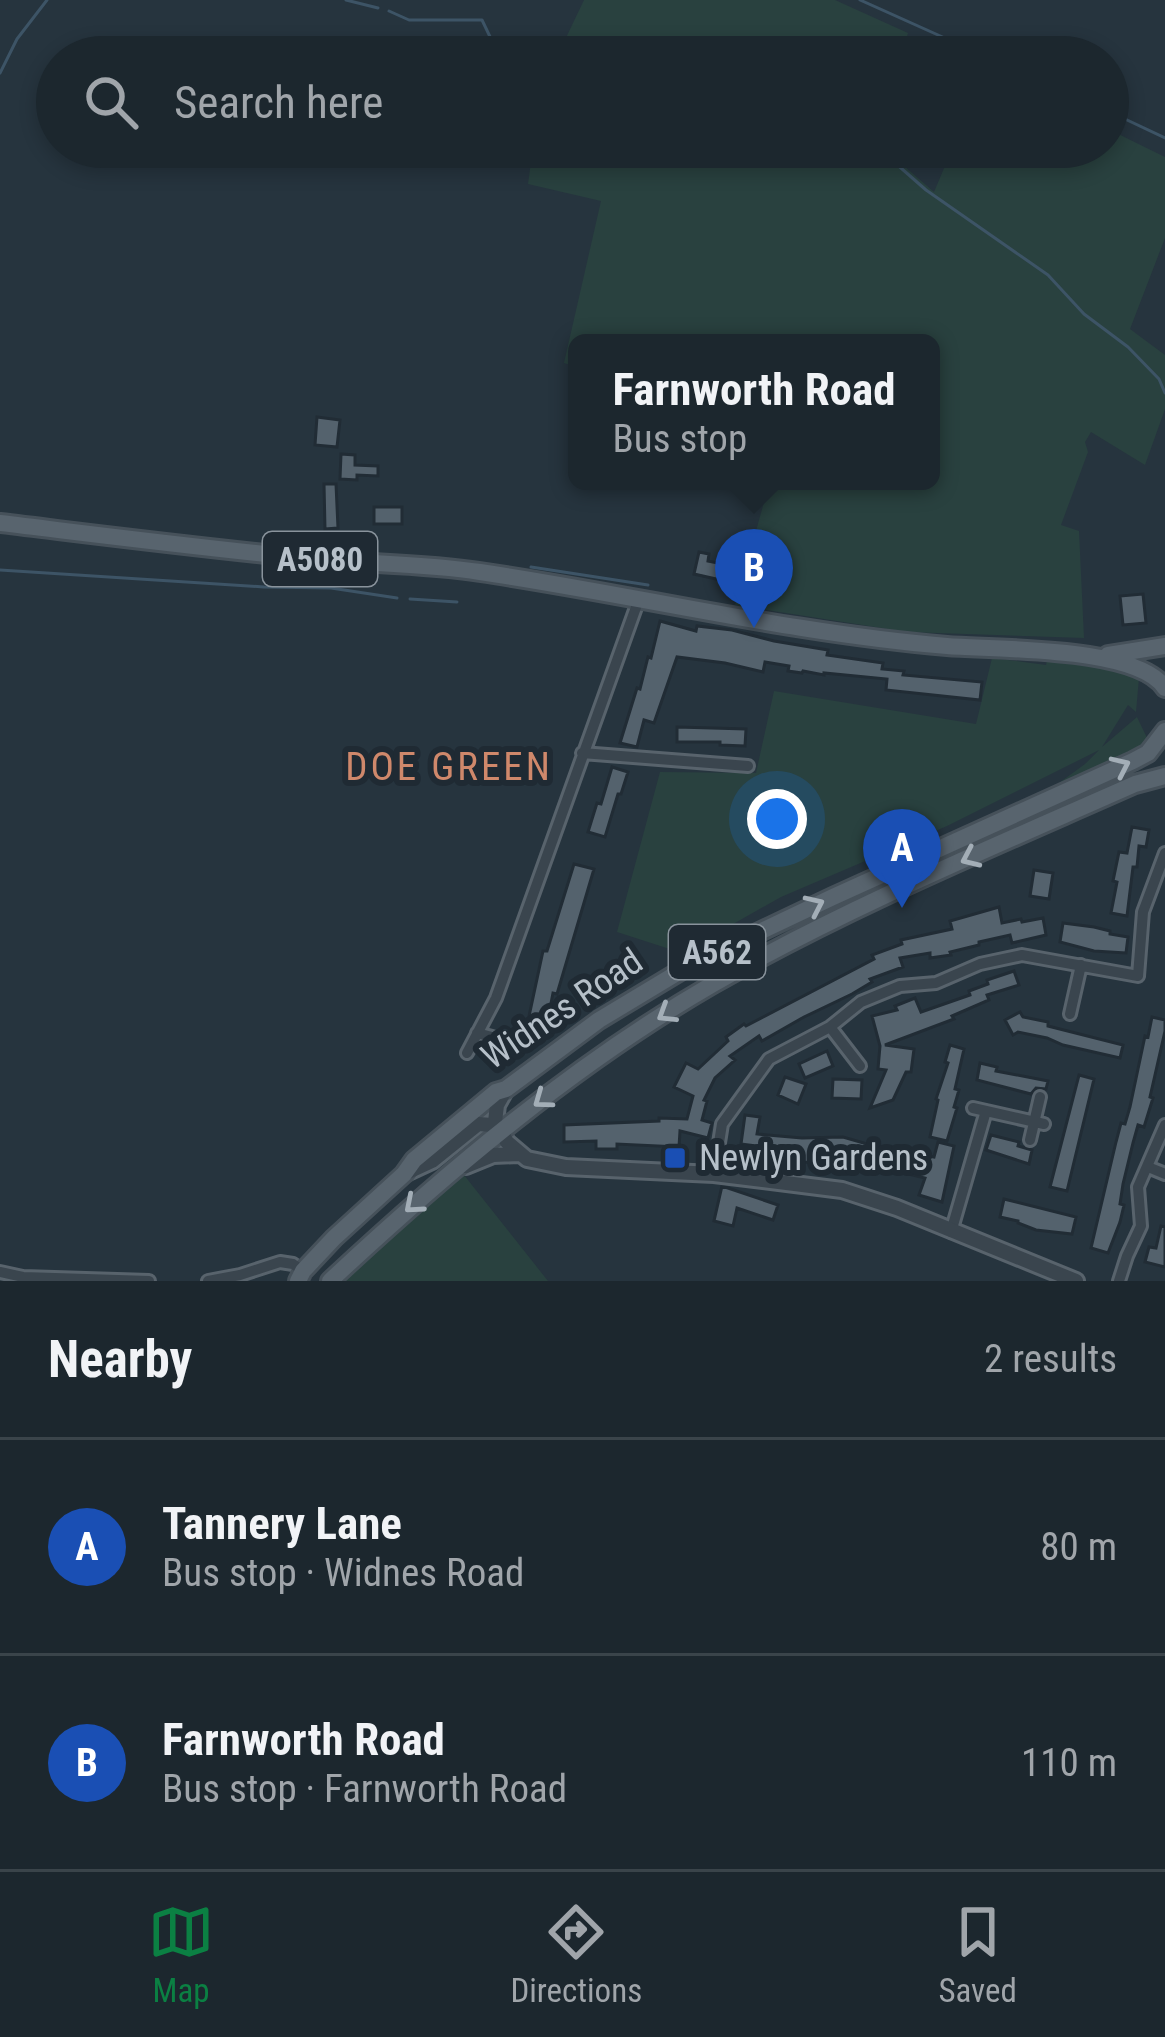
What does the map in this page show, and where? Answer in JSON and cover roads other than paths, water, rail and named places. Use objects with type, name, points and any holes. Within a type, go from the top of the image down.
[{"type":"main road","name":"A5080","points":[[0,524],[476,571],[862,637],[1096,657],[1144,670],[1165,688]]},
{"type":"main road","name":"A5080","points":[[1096,657],[1165,646]]},
{"type":"main road","name":"Widnes Road","points":[[301,1276],[414,1160],[496,1092],[599,1020],[692,964],[1133,761],[1148,753],[1165,731]]},
{"type":"main road","name":"Widnes Road","points":[[330,1281],[500,1132],[622,1041],[709,987],[803,935],[1135,784],[1165,776]]},
{"type":"street","points":[[467,1053],[496,998],[639,599]]},
{"type":"street","points":[[583,753],[748,766]]},
{"type":"street","points":[[714,1174],[722,1124],[769,1059],[830,1028],[861,1002],[900,986],[936,983],[980,964],[1022,955],[1138,976],[1143,912],[1165,853]]},
{"type":"street","points":[[1070,1014],[1081,965]]},
{"type":"street","points":[[830,1028],[860,1066]]},
{"type":"street","points":[[477,1033],[492,1037],[496,1057]]},
{"type":"street","points":[[500,1132],[494,1114],[506,1089]]},
{"type":"street","points":[[1030,1140],[1039,1123],[1040,1097]]},
{"type":"street","points":[[951,1232],[979,1109],[1039,1123]]},
{"type":"street","points":[[404,1174],[432,1161],[478,1124],[492,1125],[519,1154],[537,1162],[714,1174],[842,1190],[1076,1281]]},
{"type":"street","points":[[1119,1281],[1141,1226],[1138,1186],[1165,1125]]},
{"type":"street","points":[[450,1173],[494,1155],[519,1154]]},
{"type":"street","points":[[1148,1167],[1165,1174]]},
{"type":"street","points":[[208,1281],[280,1262],[293,1264],[301,1276]]},
{"type":"street","points":[[0,1271],[23,1277],[149,1281]]},
{"type":"waterway","points":[[0,73],[17,39],[47,0]]},
{"type":"waterway","points":[[346,0],[378,8]]},
{"type":"waterway","points":[[860,0],[940,36]]},
{"type":"waterway","points":[[389,11],[409,20],[482,20],[490,36]]},
{"type":"waterway","points":[[1129,121],[1165,138]]},
{"type":"waterway","points":[[901,168],[1048,275],[1084,314],[1128,347],[1159,379],[1165,393]]},
{"type":"waterway","points":[[531,567],[648,585]]},
{"type":"waterway","points":[[0,570],[331,588],[397,598]]},
{"type":"waterway","points":[[410,599],[457,602]]},
{"type":"place","name":"Farnworth Road","points":[[754,628]]},
{"type":"place","name":"Tannery Lane","points":[[902,908]]},
{"type":"place","name":"Newlyn Gardens","points":[[675,1158]]},
{"type":"district","name":"DOE GREEN","points":[[449,767]]}]
